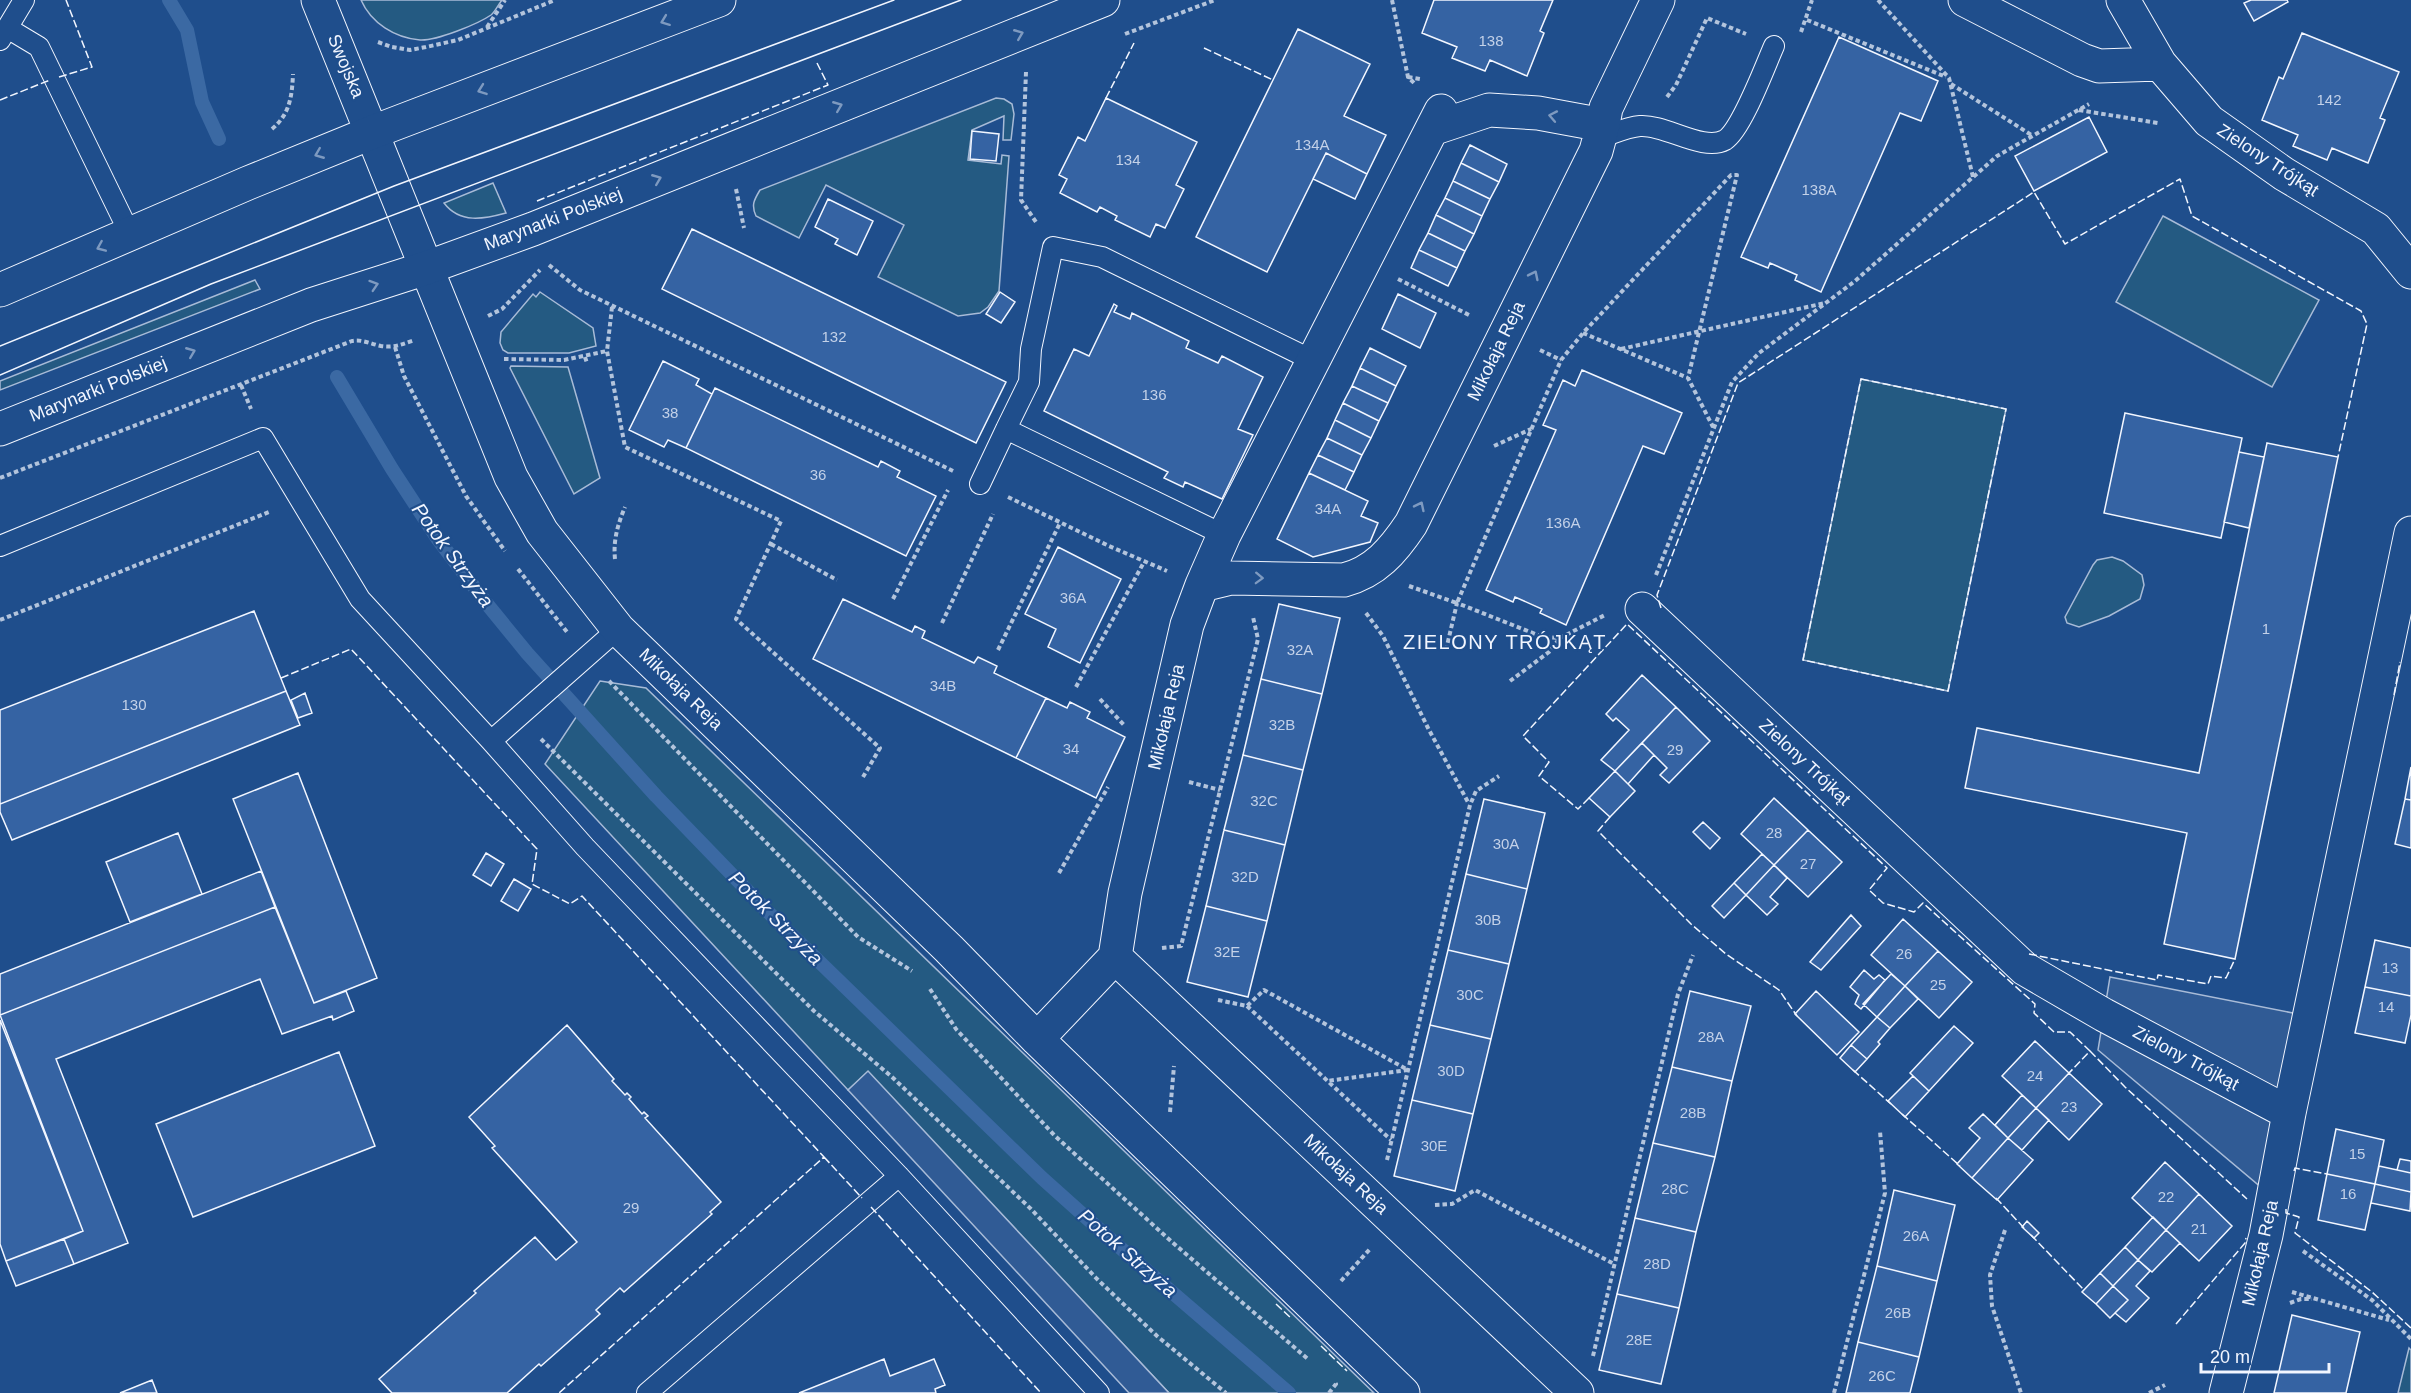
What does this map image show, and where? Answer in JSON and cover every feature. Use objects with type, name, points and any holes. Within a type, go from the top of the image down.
[{"type":"street","name":"Swojska","points":[[318,0],[426,268]]},
{"type":"street","points":[[0,290],[373,132],[719,0]]},
{"type":"street","name":"Marynarki Polskiej","points":[[0,429],[311,305],[426,268],[533,229],[1103,0]]},
{"type":"street","name":"Mikołaja Reja","points":[[1202,585],[1231,578],[1344,580],[1359,576],[1378,565],[1398,544],[1411,524],[1596,151],[1606,108],[1658,0]]},
{"type":"street","points":[[1965,0],[2082,60],[2099,66],[2160,64]]},
{"type":"street","name":"Zielony Trójkąt","points":[[2123,0],[2160,64],[2209,121],[2284,174],[2376,229],[2411,272]]},
{"type":"street","points":[[1436,120],[1489,111],[1538,113],[1601,131]]},
{"type":"street","name":"Mikołaja Reja","points":[[1436,120],[1224,535],[1187,625],[1125,893],[1126,968],[1395,1220],[1584,1380]]},
{"type":"street","name":"Mikołaja Reja","points":[[426,268],[516,486],[542,532],[618,629],[1403,1393]]},
{"type":"street","points":[[2289,1113],[2411,533]]},
{"type":"street","name":"Zielony Trójkąt","points":[[1637,606],[2025,969],[2289,1113]]},
{"type":"street","points":[[1037,1039],[1126,968]]},
{"type":"street","name":"Mikołaja Reja","points":[[2226,1393],[2266,1235],[2289,1113]]},
{"type":"lane","points":[[24,0],[4,35],[39,47],[130,234]]},
{"type":"lane","points":[[1601,131],[1640,126],[1668,130],[1709,144],[1726,140],[1743,117],[1774,46]]},
{"type":"lane","points":[[980,484],[1029,382],[1031,349],[1053,247],[1102,257],[1314,362]]},
{"type":"lane","points":[[1006,429],[1224,535]]},
{"type":"lane","points":[[0,546],[263,438],[360,599],[585,847],[899,1176],[1099,1393]]},
{"type":"lane","points":[[491,741],[618,629]]},
{"type":"lane","points":[[647,1393],[899,1176]]},
{"type":"path","points":[[487,27],[505,0]]},
{"type":"path","points":[[377,42],[410,50],[458,40],[555,0]]},
{"type":"path","points":[[1392,0],[1408,77],[1436,120]]},
{"type":"path","points":[[1878,0],[1949,78],[1973,177]]},
{"type":"path","points":[[1666,98],[1676,86],[1707,18],[1774,46]]},
{"type":"path","points":[[1807,20],[1949,78]]},
{"type":"path","points":[[1026,72],[1021,200],[1053,247]]},
{"type":"path","points":[[1950,84],[2033,136]]},
{"type":"path","points":[[1378,565],[1395,581],[1543,637],[1560,638],[1637,606],[1651,590],[1732,382],[1759,353],[1829,302],[1997,156],[2099,99]]},
{"type":"path","points":[[2079,110],[2184,129],[2209,121]]},
{"type":"path","points":[[1446,650],[1457,603],[1561,360],[1583,333],[1731,175],[1737,175],[1688,378]]},
{"type":"path","points":[[725,192],[736,188],[744,228]]},
{"type":"path","points":[[0,478],[358,339],[394,347],[496,313],[532,276],[557,259]]},
{"type":"path","points":[[1364,262],[1561,360]]},
{"type":"path","points":[[547,264],[580,290],[612,307],[1144,562],[1202,585]]},
{"type":"path","points":[[1621,349],[1829,302]]},
{"type":"path","points":[[612,307],[607,351],[625,447],[781,521],[736,619],[880,748],[863,777]]},
{"type":"path","points":[[1583,333],[1688,378],[1713,427]]},
{"type":"path","points":[[495,359],[564,360],[607,351]]},
{"type":"path","points":[[585,357],[587,363]]},
{"type":"path","points":[[241,385],[252,412]]},
{"type":"path","points":[[893,599],[957,472]]},
{"type":"path","points":[[942,623],[1003,494]]},
{"type":"path","points":[[0,620],[300,500]]},
{"type":"path","points":[[615,563],[614,546],[625,507]]},
{"type":"path","points":[[998,650],[1060,522]]},
{"type":"path","points":[[771,544],[837,580]]},
{"type":"path","points":[[1076,687],[1144,562]]},
{"type":"path","points":[[1126,968],[1152,948],[1181,946],[1258,639],[1249,596],[1253,578]]},
{"type":"path","points":[[1344,580],[1383,636],[1428,728],[1470,805]]},
{"type":"path","points":[[1510,681],[1549,652],[1560,638]]},
{"type":"path","points":[[1100,699],[1128,729]]},
{"type":"path","points":[[526,710],[561,761],[814,1011],[891,1077],[999,1179],[1097,1279],[1157,1336],[1226,1393]]},
{"type":"path","points":[[1384,1171],[1470,805],[1476,791],[1499,776]]},
{"type":"path","points":[[1181,780],[1220,790]]},
{"type":"path","points":[[1059,873],[1108,786]]},
{"type":"path","points":[[1584,1380],[1678,994],[1693,955]]},
{"type":"path","points":[[928,986],[956,1029],[1055,1136],[1172,1242],[1310,1361]]},
{"type":"path","points":[[1247,1006],[1264,990],[1408,1070]]},
{"type":"path","points":[[1214,999],[1247,1006],[1391,1140]]},
{"type":"path","points":[[1169,1114],[1174,1062],[1173,1014]]},
{"type":"path","points":[[1327,1080],[1408,1070]]},
{"type":"path","points":[[1834,1393],[1885,1193],[1880,1131]]},
{"type":"path","points":[[1430,1205],[1452,1204],[1474,1190],[1614,1264]]},
{"type":"path","points":[[2005,1230],[1990,1275],[1992,1306],[2021,1393]]},
{"type":"path","points":[[2296,1246],[2372,1300],[2411,1340]]},
{"type":"path","points":[[2286,1290],[2390,1320]]},
{"type":"path","points":[[1327,1377],[1336,1384],[1329,1393]]},
{"type":"path","points":[[2149,1393],[2165,1385]]},
{"type":"shaded area","points":[[361,0],[502,0],[492,14],[477,23],[446,35],[420,40],[393,33],[385,28],[371,16]]},
{"type":"shaded area","points":[[996,98],[1004,99],[1012,104],[1014,114],[1011,140],[1003,140],[1004,116],[972,130],[968,160],[1001,164],[1002,155],[1009,156],[999,291],[988,307],[980,313],[958,316],[878,277],[904,225],[826,185],[799,238],[756,216],[754,203],[760,190]]},
{"type":"shaded area","points":[[493,183],[506,213],[481,218],[465,217],[450,210],[444,203]]},
{"type":"shaded area","points":[[2163,216],[2319,300],[2272,387],[2116,302]]},
{"type":"shaded area","points":[[255,280],[260,289],[0,390],[0,381]]},
{"type":"shaded area","points":[[540,292],[593,328],[596,346],[569,353],[508,353],[503,350],[500,343],[501,332],[533,294],[536,297]]},
{"type":"shaded area","points":[[511,366],[568,367],[600,478],[574,494]]},
{"type":"shaded area","points":[[1861,379],[2006,409],[1948,691],[1803,660]]},
{"type":"shaded area","points":[[2112,557],[2123,561],[2142,575],[2144,585],[2140,599],[2109,616],[2079,627],[2067,623],[2065,617],[2093,565],[2097,560]]},
{"type":"shaded area","points":[[600,681],[646,688],[1374,1393],[1169,1393],[868,1072],[848,1090],[545,764]]},
{"type":"shaded area","points":[[2110,977],[2298,1014],[2262,1188],[2098,1050]]},
{"type":"shaded area","points":[[868,1071],[1169,1393],[1129,1393],[848,1090]]},
{"type":"shaded area","points":[[2409,1348],[2411,1350],[2411,1393],[2398,1393]]},
{"type":"building","points":[[1434,0],[1553,0],[1540,31],[1544,33],[1527,76],[1490,60],[1485,71],[1452,58],[1457,47],[1422,33]]},
{"type":"building","points":[[2251,0],[2287,0],[2288,2],[2254,21],[2244,3]]},
{"type":"building","points":[[1298,29],[1370,64],[1344,116],[1386,135],[1367,174],[1326,153],[1267,272],[1196,237]]},
{"type":"building","points":[[2302,33],[2399,72],[2380,118],[2385,120],[2368,163],[2332,148],[2327,160],[2293,146],[2298,135],[2262,120],[2279,77],[2283,79]]},
{"type":"building","points":[[1839,37],[1938,81],[1921,121],[1900,113],[1821,292],[1795,280],[1797,275],[1770,263],[1768,268],[1741,257]]},
{"type":"building","points":[[1106,98],[1197,142],[1176,185],[1184,189],[1165,228],[1156,224],[1150,237],[1115,220],[1117,216],[1100,207],[1097,212],[1060,193],[1067,179],[1059,175],[1078,137],[1085,141]]},
{"type":"building","points":[[2089,117],[2107,152],[2034,191],[2015,156]]},
{"type":"building","points":[[972,131],[999,134],[996,161],[970,159]]},
{"type":"building","points":[[1470,145],[1507,164],[1499,182],[1461,163]]},
{"type":"building","points":[[1326,153],[1367,174],[1355,199],[1313,179]]},
{"type":"building","points":[[1461,163],[1499,182],[1490,199],[1453,181]]},
{"type":"building","points":[[1453,181],[1490,199],[1482,216],[1445,198]]},
{"type":"building","points":[[1445,198],[1482,216],[1474,234],[1436,215]]},
{"type":"building","points":[[828,199],[873,221],[857,255],[835,244],[838,239],[815,227]]},
{"type":"building","points":[[1436,215],[1474,234],[1465,251],[1428,233]]},
{"type":"building","points":[[692,229],[1006,382],[976,443],[662,289]]},
{"type":"building","points":[[1428,233],[1465,251],[1457,268],[1419,250]]},
{"type":"building","points":[[1419,250],[1457,268],[1448,286],[1411,268]]},
{"type":"building","points":[[1000,292],[1015,302],[1001,323],[986,314]]},
{"type":"building","points":[[1398,294],[1436,313],[1420,348],[1382,329]]},
{"type":"building","points":[[1114,304],[1117,306],[1114,312],[1130,319],[1132,313],[1189,341],[1186,348],[1218,363],[1222,356],[1263,377],[1238,429],[1253,435],[1222,499],[1185,482],[1183,487],[1164,478],[1168,472],[1044,411],[1074,349],[1089,356]]},
{"type":"building","points":[[1370,348],[1406,366],[1396,386],[1360,368]]},
{"type":"building","points":[[663,361],[699,379],[696,385],[712,394],[686,448],[668,440],[664,447],[629,430]]},
{"type":"building","points":[[1360,368],[1396,386],[1388,403],[1352,386]]},
{"type":"building","points":[[1582,370],[1682,413],[1664,454],[1643,446],[1566,625],[1540,613],[1542,609],[1515,597],[1513,602],[1486,590],[1556,430],[1543,425],[1563,380],[1575,386]]},
{"type":"building","points":[[1352,386],[1388,403],[1379,421],[1343,403]]},
{"type":"building","points":[[715,388],[878,467],[881,461],[900,471],[897,477],[936,496],[906,556],[686,448]]},
{"type":"building","points":[[1343,403],[1379,421],[1371,438],[1335,420]]},
{"type":"building","points":[[2125,413],[2242,438],[2221,538],[2104,513]]},
{"type":"building","points":[[1335,420],[1371,438],[1362,455],[1327,438]]},
{"type":"building","points":[[1327,438],[1362,455],[1354,472],[1318,455]]},
{"type":"building","points":[[2267,443],[2338,457],[2235,959],[2164,944],[2187,833],[1965,788],[1977,728],[2199,773]]},
{"type":"building","points":[[2239,452],[2264,457],[2249,528],[2224,522]]},
{"type":"building","points":[[1318,455],[1354,472],[1345,490],[1309,473]]},
{"type":"building","points":[[1309,473],[1368,501],[1361,516],[1378,523],[1370,542],[1313,557],[1277,539]]},
{"type":"building","points":[[1058,547],[1121,579],[1080,663],[1048,647],[1056,629],[1025,614]]},
{"type":"building","points":[[843,599],[912,632],[915,626],[925,631],[922,638],[974,663],[978,657],[997,666],[994,673],[1046,698],[1016,758],[813,659]]},
{"type":"building","points":[[1279,604],[1340,618],[1322,694],[1261,679]]},
{"type":"building","points":[[254,611],[286,691],[0,804],[0,710]]},
{"type":"building","points":[[1642,675],[1676,707],[1615,771],[1601,760],[1629,730],[1616,718],[1613,721],[1606,714]]},
{"type":"building","points":[[1261,679],[1322,694],[1303,770],[1243,755]]},
{"type":"building","points":[[286,691],[300,725],[12,840],[0,812],[0,804]]},
{"type":"building","points":[[305,693],[312,713],[298,718],[291,700]]},
{"type":"building","points":[[1046,698],[1067,708],[1070,702],[1090,712],[1087,718],[1125,737],[1096,798],[1016,758]]},
{"type":"building","points":[[1676,707],[1710,741],[1669,783],[1660,775],[1667,768],[1642,743]]},
{"type":"building","points":[[1642,743],[1654,755],[1628,784],[1615,771]]},
{"type":"building","points":[[1243,755],[1303,770],[1285,845],[1224,830]]},
{"type":"building","points":[[2411,767],[2411,800],[2405,799]]},
{"type":"building","points":[[1615,771],[1635,791],[1610,817],[1589,798]]},
{"type":"building","points":[[298,773],[377,978],[314,1003],[233,799]]},
{"type":"building","points":[[1774,798],[1808,830],[1774,865],[1741,834]]},
{"type":"building","points":[[1484,799],[1545,813],[1527,889],[1466,874]]},
{"type":"building","points":[[2405,799],[2411,800],[2411,848],[2395,844]]},
{"type":"building","points":[[1703,822],[1720,838],[1710,849],[1693,832]]},
{"type":"building","points":[[1224,830],[1285,845],[1267,921],[1206,906]]},
{"type":"building","points":[[1808,830],[1842,862],[1808,897],[1774,865]]},
{"type":"building","points":[[178,833],[202,894],[130,922],[106,862]]},
{"type":"building","points":[[486,853],[504,864],[491,886],[473,875]]},
{"type":"building","points":[[1762,854],[1774,865],[1746,895],[1734,883]]},
{"type":"building","points":[[1774,865],[1787,878],[1770,897],[1778,904],[1767,915],[1746,895]]},
{"type":"building","points":[[261,871],[275,907],[0,1015],[0,974]]},
{"type":"building","points":[[1466,874],[1527,889],[1509,964],[1448,950]]},
{"type":"building","points":[[514,879],[531,889],[518,911],[501,901]]},
{"type":"building","points":[[1734,883],[1746,895],[1724,918],[1712,906]]},
{"type":"building","points":[[1206,906],[1267,921],[1248,997],[1187,982]]},
{"type":"building","points":[[275,907],[314,1003],[346,991],[354,1011],[333,1020],[332,1016],[282,1034],[260,979],[56,1059],[128,1243],[74,1264],[64,1239],[83,1231],[0,1015]]},
{"type":"building","points":[[1851,915],[1861,926],[1821,970],[1810,962]]},
{"type":"building","points":[[1903,919],[1938,951],[1905,986],[1871,955]]},
{"type":"building","points":[[2375,940],[2411,948],[2411,996],[2365,987]]},
{"type":"building","points":[[1448,950],[1509,964],[1491,1039],[1430,1025]]},
{"type":"building","points":[[1938,951],[1972,982],[1939,1018],[1905,986]]},
{"type":"building","points":[[1864,970],[1874,979],[1879,975],[1885,980],[1861,1009],[1855,1004],[1859,995],[1850,987]]},
{"type":"building","points":[[1891,974],[1905,986],[1877,1017],[1863,1004]]},
{"type":"building","points":[[1905,986],[1918,999],[1890,1028],[1877,1017]]},
{"type":"building","points":[[2365,987],[2411,996],[2411,1015],[2405,1043],[2355,1033]]},
{"type":"building","points":[[1690,991],[1751,1006],[1732,1081],[1672,1067]]},
{"type":"building","points":[[1816,991],[1859,1032],[1837,1055],[1795,1014]]},
{"type":"building","points":[[1877,1017],[1890,1028],[1867,1059],[1851,1045]]},
{"type":"building","points":[[0,1020],[83,1231],[6,1261],[0,1244]]},
{"type":"building","points":[[567,1025],[614,1079],[612,1081],[625,1095],[627,1093],[631,1097],[629,1099],[642,1114],[644,1112],[648,1116],[645,1118],[721,1202],[710,1212],[712,1214],[624,1292],[620,1288],[596,1310],[600,1314],[507,1393],[392,1393],[379,1379],[535,1237],[556,1260],[577,1242],[492,1148],[495,1146],[469,1117]]},
{"type":"building","points":[[1430,1025],[1491,1039],[1473,1114],[1412,1100]]},
{"type":"building","points":[[1954,1026],[1973,1043],[1929,1091],[1910,1073]]},
{"type":"building","points":[[2035,1041],[2069,1073],[2036,1108],[2002,1076]]},
{"type":"building","points":[[1851,1045],[1867,1059],[1855,1072],[1840,1058]]},
{"type":"building","points":[[339,1052],[375,1146],[193,1217],[156,1124]]},
{"type":"building","points":[[1672,1067],[1732,1081],[1715,1157],[1653,1143]]},
{"type":"building","points":[[2069,1073],[2102,1104],[2069,1140],[2036,1108]]},
{"type":"building","points":[[1913,1076],[1929,1091],[1905,1117],[1888,1101]]},
{"type":"building","points":[[2022,1095],[2036,1108],[2008,1138],[1995,1125]]},
{"type":"building","points":[[1412,1100],[1473,1114],[1455,1191],[1394,1176]]},
{"type":"building","points":[[2036,1108],[2049,1120],[2022,1150],[2008,1138]]},
{"type":"building","points":[[1983,1114],[2008,1138],[1972,1178],[1957,1164],[1980,1138],[1969,1128]]},
{"type":"building","points":[[2336,1129],[2384,1140],[2375,1184],[2327,1174]]},
{"type":"building","points":[[2008,1138],[2033,1160],[1997,1200],[1972,1178]]},
{"type":"building","points":[[1653,1143],[1715,1157],[1696,1232],[1635,1218]]},
{"type":"building","points":[[2400,1159],[2411,1161],[2411,1173],[2397,1170]]},
{"type":"building","points":[[2165,1162],[2199,1194],[2166,1230],[2132,1198]]},
{"type":"building","points":[[2379,1166],[2411,1173],[2411,1192],[2375,1184]]},
{"type":"building","points":[[2327,1174],[2375,1184],[2365,1230],[2318,1220]]},
{"type":"building","points":[[2375,1184],[2411,1192],[2410,1211],[2371,1203]]},
{"type":"building","points":[[1894,1190],[1955,1205],[1937,1281],[1877,1266]]},
{"type":"building","points":[[2199,1194],[2232,1226],[2199,1261],[2166,1230]]},
{"type":"building","points":[[2153,1217],[2166,1230],[2138,1260],[2125,1247]]},
{"type":"building","points":[[1635,1218],[1696,1232],[1679,1308],[1617,1294]]},
{"type":"building","points":[[2027,1221],[2039,1233],[2034,1238],[2022,1227]]},
{"type":"building","points":[[2166,1230],[2180,1243],[2152,1272],[2138,1260]]},
{"type":"building","points":[[64,1239],[74,1264],[16,1286],[6,1261]]},
{"type":"building","points":[[2125,1247],[2138,1260],[2113,1286],[2100,1273]]},
{"type":"building","points":[[2138,1260],[2150,1271],[2136,1286],[2149,1298],[2126,1322],[2115,1313],[2128,1300],[2113,1286]]},
{"type":"building","points":[[1877,1266],[1937,1281],[1919,1357],[1858,1342]]},
{"type":"building","points":[[2100,1273],[2113,1286],[2096,1304],[2082,1292]]},
{"type":"building","points":[[2113,1286],[2128,1300],[2110,1318],[2096,1304]]},
{"type":"building","points":[[1617,1294],[1679,1308],[1661,1384],[1599,1370]]},
{"type":"building","points":[[2292,1315],[2360,1332],[2346,1393],[2274,1393]]},
{"type":"building","points":[[1858,1342],[1919,1357],[1910,1393],[1846,1393]]},
{"type":"building","points":[[884,1359],[890,1376],[934,1359],[945,1385],[935,1389],[936,1393],[799,1393]]},
{"type":"building","points":[[152,1380],[157,1393],[120,1393]]},
{"type":"waterway","name":"Potok Strzyża","points":[[169,0],[187,30],[202,102],[219,139]]},
{"type":"waterway","name":"Potok Strzyża","points":[[337,377],[392,469],[437,538],[487,604],[527,653],[656,796],[766,910],[1042,1178],[1289,1393]]},
{"type":"tram line","points":[[0,346],[394,186],[894,0]]},
{"type":"tram line","points":[[0,375],[211,284],[961,0]]},
{"type":"fence","points":[[59,77],[92,67],[66,0]]},
{"type":"fence","points":[[1106,98],[1134,43]]},
{"type":"fence","points":[[1204,48],[1273,80]]},
{"type":"fence","points":[[537,201],[828,85],[817,63]]},
{"type":"fence","points":[[0,100],[50,80]]},
{"type":"fence","points":[[1661,608],[1657,595],[1738,383],[2034,192],[2065,244],[2180,179],[2192,216],[2361,311],[2367,324],[2338,457]]},
{"type":"fence","points":[[1861,379],[2006,409],[1948,691],[1803,660],[1861,379]]},
{"type":"fence","points":[[1589,798],[1578,809],[1539,776],[1549,762],[1523,736],[1627,624],[1887,868],[1869,890],[1883,903],[1914,912],[1923,903],[2035,1004],[2034,1013],[2054,1032],[2070,1032],[2090,1051],[2069,1073]]},
{"type":"fence","points":[[281,678],[351,649],[537,849],[532,884],[570,904],[582,896],[824,1157],[559,1393]]},
{"type":"fence","points":[[2394,695],[2400,662]]},
{"type":"fence","points":[[1610,817],[1598,831],[1691,924],[1726,954],[1779,990],[1797,1016]]},
{"type":"fence","points":[[2029,954],[2157,980],[2158,975],[2208,984],[2211,976],[2226,978],[2235,959]]},
{"type":"fence","points":[[2090,1051],[2125,1087],[2247,1199]]},
{"type":"fence","points":[[1853,1070],[1891,1104]]},
{"type":"fence","points":[[1902,1114],[1960,1166]]},
{"type":"fence","points":[[824,1157],[862,1198]]},
{"type":"fence","points":[[2294,1171],[2295,1168],[2327,1174]]},
{"type":"fence","points":[[1996,1198],[2025,1229]]},
{"type":"fence","points":[[871,1207],[1041,1393]]},
{"type":"fence","points":[[2286,1209],[2286,1213],[2299,1217],[2295,1233],[2372,1292],[2411,1328]]},
{"type":"fence","points":[[2031,1235],[2083,1289]]},
{"type":"fence","points":[[2176,1324],[2245,1243],[2246,1238]]},
{"type":"fence","points":[[1276,1304],[1292,1319]]},
{"type":"fence","points":[[1321,1346],[1347,1371]]},
{"type":"district","name":"ZIELONY TRÓJKĄT","points":[[1505,642]]}]
